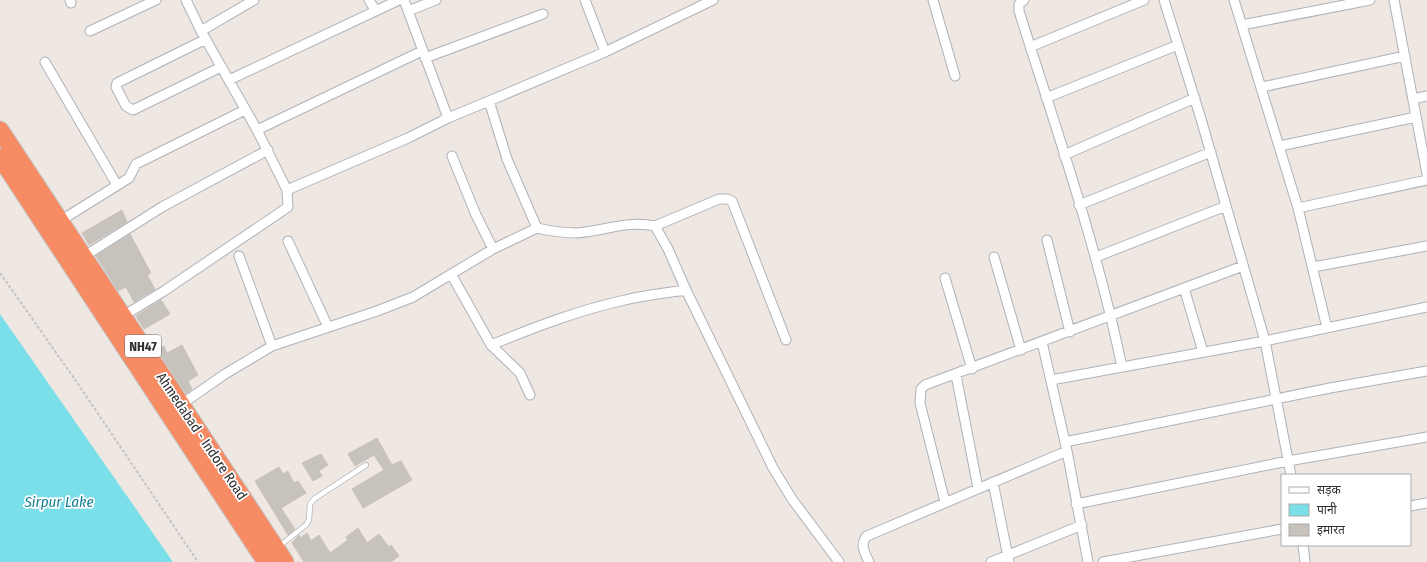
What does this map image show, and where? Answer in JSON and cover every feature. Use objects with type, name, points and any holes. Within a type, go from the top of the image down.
[{"type":"highway","name":"Ahmedabad - Indore Road","points":[[0,130],[123,316],[175,409],[266,562]]},
{"type":"highway","name":"Ahmedabad - Indore Road","points":[[0,157],[175,409],[280,555]]},
{"type":"street","points":[[90,31],[156,0]]},
{"type":"street","points":[[123,316],[164,291],[288,207],[287,190],[268,150],[203,35],[186,0]]},
{"type":"street","points":[[369,0],[376,10]]},
{"type":"street","points":[[229,80],[399,0]]},
{"type":"street","points":[[404,0],[448,118]]},
{"type":"street","points":[[408,11],[436,0]]},
{"type":"street","points":[[287,190],[408,138],[448,118],[604,52],[713,0]]},
{"type":"street","points":[[932,0],[955,76]]},
{"type":"street","points":[[1024,0],[1019,4],[1019,11],[1096,257],[1111,315],[1122,367]]},
{"type":"street","points":[[1030,47],[1144,0]]},
{"type":"street","points":[[1164,0],[1211,152],[1265,341],[1291,474]]},
{"type":"street","points":[[1234,0],[1298,208],[1327,328]]},
{"type":"street","points":[[1242,25],[1370,0]]},
{"type":"street","points":[[1394,0],[1427,174]]},
{"type":"street","points":[[588,1],[604,52]]},
{"type":"street","points":[[221,67],[133,110],[126,106],[116,87],[118,83],[203,35],[248,2]]},
{"type":"street","points":[[257,130],[424,54],[544,14]]},
{"type":"street","points":[[1046,98],[1178,45]]},
{"type":"street","points":[[1262,87],[1405,56]]},
{"type":"street","points":[[45,62],[117,186]]},
{"type":"street","points":[[1413,99],[1427,96]]},
{"type":"street","points":[[1064,155],[1195,98]]},
{"type":"street","points":[[489,101],[507,158],[536,228]]},
{"type":"street","points":[[60,221],[129,178],[136,164],[245,110]]},
{"type":"street","points":[[1280,146],[1416,117]]},
{"type":"street","points":[[83,257],[162,207],[268,150]]},
{"type":"street","points":[[1080,205],[1211,152]]},
{"type":"street","points":[[452,156],[476,215],[493,249]]},
{"type":"street","points":[[1298,208],[1427,180]]},
{"type":"street","points":[[175,409],[225,374],[272,346],[377,311],[413,297],[493,249],[536,228],[558,233],[571,233],[631,224],[655,226],[719,199],[727,199],[732,201],[786,340]]},
{"type":"street","points":[[1096,257],[1226,206]]},
{"type":"street","points":[[655,226],[668,249],[686,290],[773,468],[792,499],[839,562]]},
{"type":"street","points":[[1047,240],[1070,332]]},
{"type":"street","points":[[288,241],[328,327]]},
{"type":"street","points":[[1313,267],[1427,246]]},
{"type":"street","points":[[239,256],[272,346]]},
{"type":"street","points":[[994,257],[1021,350]]},
{"type":"street","points":[[945,502],[922,414],[919,394],[925,385],[956,375],[1243,266]]},
{"type":"street","points":[[451,274],[491,345],[520,373],[530,395]]},
{"type":"street","points":[[946,278],[972,369]]},
{"type":"street","points":[[1184,288],[1203,352]]},
{"type":"street","points":[[491,345],[534,327],[575,313],[626,300],[686,290]]},
{"type":"street","points":[[1051,380],[1265,341],[1427,307]]},
{"type":"street","points":[[1042,342],[1066,447],[1088,562]]},
{"type":"street","points":[[869,562],[862,545],[863,540],[867,536],[992,482],[1066,447],[1277,399],[1427,371]]},
{"type":"street","points":[[956,375],[978,488]]},
{"type":"street","points":[[1076,504],[1288,462],[1427,438]]},
{"type":"street","points":[[992,482],[1009,558]]},
{"type":"street","points":[[1411,506],[1427,503]]},
{"type":"street","points":[[991,562],[1009,558],[1082,525]]},
{"type":"street","points":[[1103,562],[1281,529]]},
{"type":"street","points":[[1303,546],[1305,562]]},
{"type":"lane","points":[[280,555],[306,525],[309,520],[310,504],[314,499],[366,465]]},
{"type":"path","points":[[0,273],[76,381],[198,562]]},
{"type":"water","name":"Sirpur Lake","points":[[0,314],[173,562],[0,562]]},
{"type":"building","points":[[122,210],[127,222],[89,245],[82,233]]},
{"type":"building","points":[[130,234],[151,273],[147,275],[155,289],[134,302],[126,287],[118,291],[96,256]]},
{"type":"building","points":[[161,300],[170,314],[144,329],[136,316]]},
{"type":"building","points":[[182,345],[198,375],[188,381],[192,389],[186,394],[157,350],[164,346],[167,353]]},
{"type":"building","points":[[377,438],[392,465],[401,461],[412,480],[363,508],[352,489],[384,470],[374,455],[355,466],[348,454]]},
{"type":"building","points":[[321,454],[328,465],[319,471],[322,476],[313,481],[302,463]]},
{"type":"building","points":[[279,467],[283,474],[288,471],[294,483],[298,481],[306,493],[281,508],[295,529],[288,535],[255,481]]},
{"type":"building","points":[[358,528],[367,543],[379,534],[389,547],[391,545],[399,556],[391,562],[304,562],[292,543],[299,535],[300,538],[307,533],[311,541],[319,535],[330,553],[348,540],[346,537]]}]
